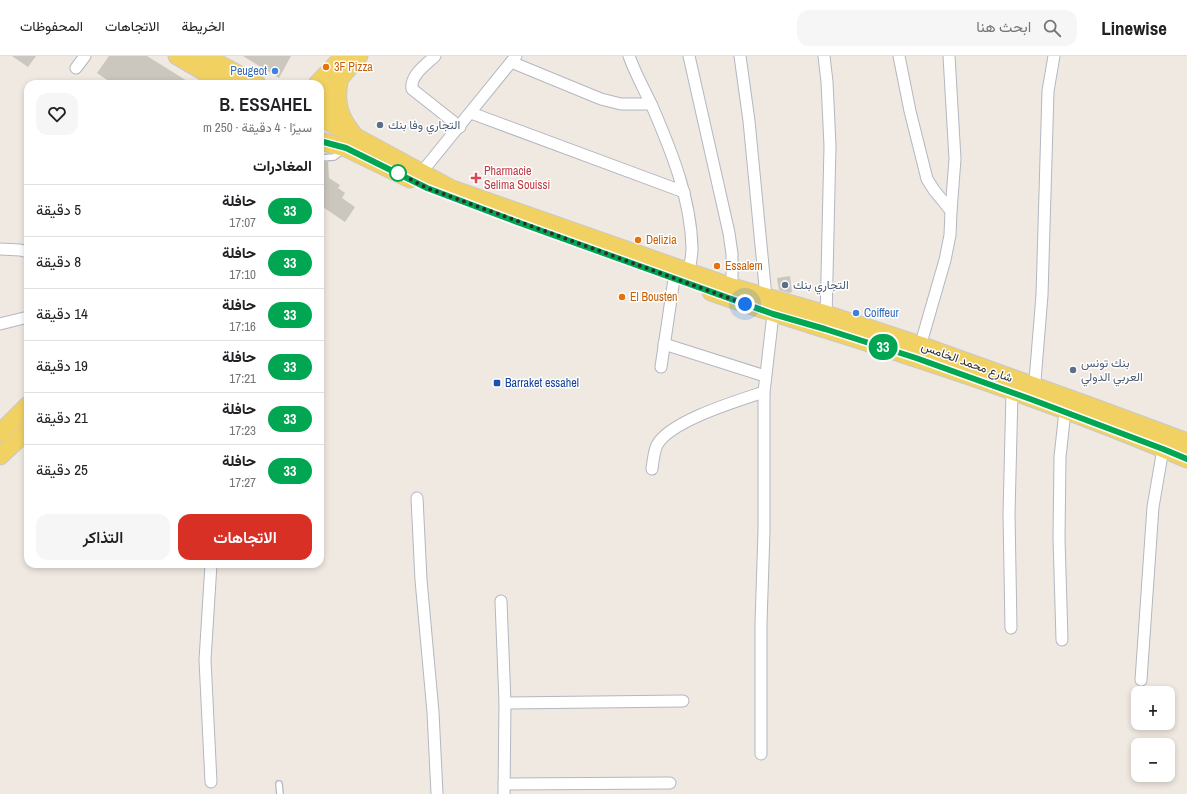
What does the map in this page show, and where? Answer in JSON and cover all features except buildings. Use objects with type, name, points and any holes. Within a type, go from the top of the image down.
[{"type":"main road","points":[[177,56],[215,80]]},
{"type":"main road","points":[[204,56],[249,80]]},
{"type":"main road","points":[[321,80],[344,56]]},
{"type":"main road","points":[[324,113],[340,78],[359,56]]},
{"type":"main road","points":[[340,78],[337,94],[339,110],[351,142]]},
{"type":"main road","name":"شارع محمد الخامس","points":[[324,122],[351,142],[427,188],[682,276],[732,287],[766,297],[825,321],[1034,393],[1187,442]]},
{"type":"main road","name":"شارع محمد الخامس","points":[[324,141],[351,142],[452,188],[682,276],[773,314],[825,321]]},
{"type":"main road","name":"شارع محمد الخامس","points":[[918,352],[1012,392],[1034,393],[1065,411],[1187,459]]},
{"type":"main road","points":[[0,433],[24,409]]},
{"type":"main road","points":[[0,456],[24,434]]},
{"type":"street","points":[[76,68],[86,56]]},
{"type":"street","points":[[435,56],[411,83],[412,89],[460,127]]},
{"type":"street","points":[[629,56],[636,75],[651,104],[669,149],[684,192],[691,228],[692,250],[682,276],[664,344],[661,367]]},
{"type":"street","points":[[689,56],[729,233],[732,254],[732,287]]},
{"type":"street","points":[[740,56],[749,121],[766,297]]},
{"type":"street","points":[[824,56],[827,82],[830,146],[825,321]]},
{"type":"street","points":[[899,56],[910,111],[927,178],[934,190],[952,211]]},
{"type":"street","points":[[918,352],[945,260],[950,235],[955,159],[949,56]]},
{"type":"street","points":[[1034,393],[1042,295],[1048,91],[1054,56]]},
{"type":"street","points":[[421,173],[514,59],[601,99],[621,104],[651,104]]},
{"type":"street","points":[[471,113],[684,192]]},
{"type":"street","points":[[0,249],[24,251]]},
{"type":"street","points":[[761,754],[760,623],[764,531],[764,392],[773,314]]},
{"type":"street","points":[[0,324],[24,318]]},
{"type":"street","points":[[664,344],[766,376]]},
{"type":"street","points":[[652,469],[657,446],[662,438],[670,431],[692,419],[764,392]]},
{"type":"street","points":[[1011,628],[1009,514],[1012,392]]},
{"type":"street","points":[[1062,640],[1059,538],[1060,457],[1065,411]]},
{"type":"street","points":[[1141,680],[1153,506],[1163,449]]},
{"type":"street","points":[[417,498],[421,587],[433,712],[437,794]]},
{"type":"street","points":[[211,568],[205,660],[211,782]]},
{"type":"street","points":[[501,602],[505,703],[504,789],[670,783]]},
{"type":"street","points":[[505,703],[683,701]]},
{"type":"lane","points":[[324,158],[334,157],[351,142]]},
{"type":"lane","points":[[279,784],[280,794]]},
{"type":"bus line","name":"33","points":[[324,142],[346,148],[427,188],[517,222],[773,314],[916,358],[1078,416],[1187,459]]},
{"type":"place","name":"3F Pizza","points":[[326,67]]},
{"type":"place","name":"Peugeot","points":[[275,71]]},
{"type":"place","name":"التجاري وفا بنك","points":[[380,125]]},
{"type":"place","name":"Pharmacie Selima Souissi","points":[[476,178]]},
{"type":"place","name":"Delizia","points":[[638,240]]},
{"type":"place","name":"Essalem","points":[[717,266]]},
{"type":"place","name":"التجاري بنك","points":[[785,285]]},
{"type":"place","name":"El Bousten","points":[[622,297]]},
{"type":"place","name":"Coiffeur","points":[[856,313]]},
{"type":"place","name":"بنك تونس العربي الدولي","points":[[1073,370]]},
{"type":"place","name":"Barraket essahel","points":[[497,383]]},
{"type":"route","points":[[398,173],[427,188],[517,222],[745,304]]}]
